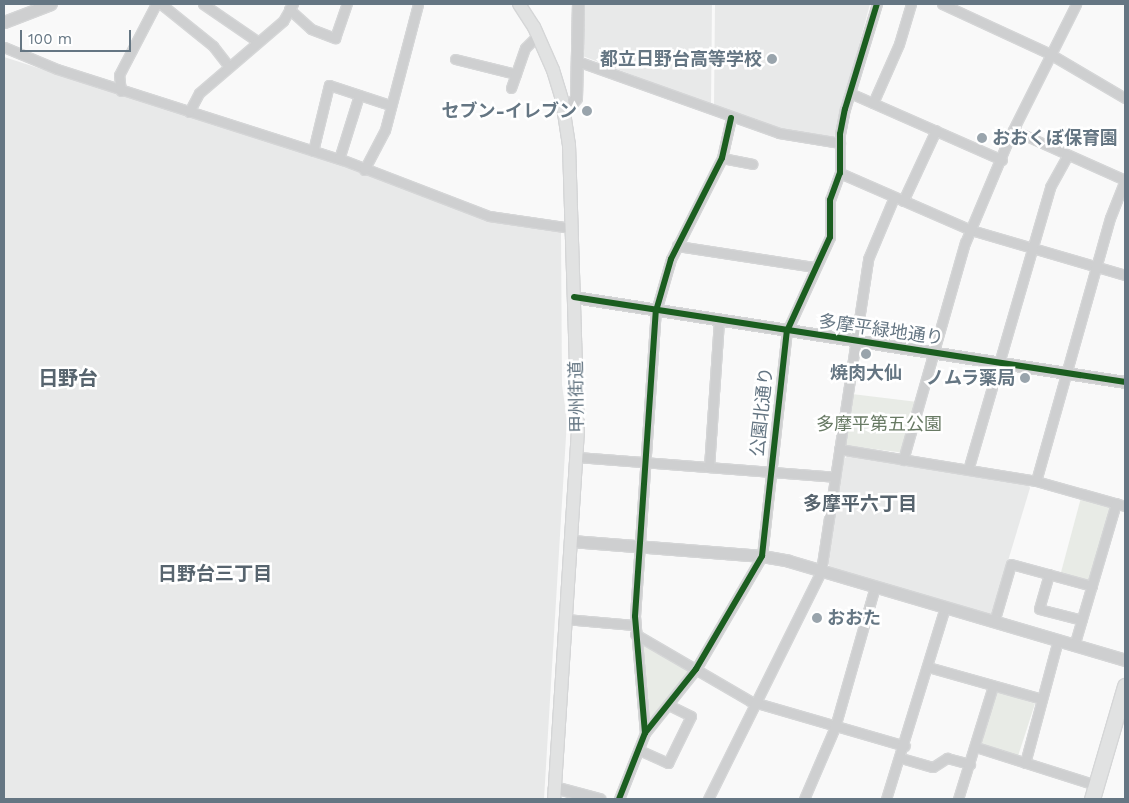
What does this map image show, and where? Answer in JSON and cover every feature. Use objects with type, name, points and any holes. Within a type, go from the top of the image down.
[{"type":"highway","points":[[1094,792],[1125,686]]},
{"type":"main road","name":"甲州街道","points":[[519,4],[538,35],[553,70],[564,112],[572,228],[577,457],[554,793]]},
{"type":"street","points":[[4,22],[51,4]]},
{"type":"street","points":[[122,90],[119,75],[156,4]]},
{"type":"street","points":[[161,4],[213,46],[228,65]]},
{"type":"street","points":[[203,4],[257,41]]},
{"type":"street","points":[[190,112],[199,93],[228,65],[283,21],[291,6],[311,29],[335,38],[347,4]]},
{"type":"street","points":[[364,170],[385,130],[418,4]]},
{"type":"street","points":[[564,112],[576,98],[578,4]]},
{"type":"street","name":"公園北通り","points":[[619,799],[646,732],[696,669],[762,556],[787,331],[830,237],[830,200],[840,173],[840,143],[850,94],[877,4]]},
{"type":"street","points":[[873,104],[899,44],[911,4]]},
{"type":"street","points":[[946,4],[1050,54],[1125,98]]},
{"type":"street","points":[[903,460],[933,353],[971,230],[1013,130],[1076,4]]},
{"type":"street","points":[[511,88],[526,48],[538,35]]},
{"type":"street","points":[[4,47],[122,90],[339,159],[489,216],[572,228]]},
{"type":"street","points":[[455,59],[516,74]]},
{"type":"street","points":[[577,61],[731,118],[779,133],[840,143]]},
{"type":"street","points":[[313,151],[329,85],[390,105]]},
{"type":"street","points":[[850,94],[1002,160]]},
{"type":"street","points":[[339,159],[359,95]]},
{"type":"street","points":[[646,732],[635,629],[656,311],[677,246],[722,158],[731,118]]},
{"type":"street","points":[[903,201],[936,130]]},
{"type":"street","points":[[1013,130],[1068,155],[1124,185],[1097,266],[1036,481]]},
{"type":"street","points":[[968,470],[1050,187],[1068,155]]},
{"type":"street","points":[[722,158],[752,164]]},
{"type":"street","points":[[840,173],[971,230],[1125,275]]},
{"type":"street","points":[[708,799],[821,572],[868,259],[894,197]]},
{"type":"street","points":[[677,246],[815,267]]},
{"type":"street","name":"多摩平緑地通り","points":[[574,297],[1125,382]]},
{"type":"street","points":[[709,467],[720,321]]},
{"type":"street","points":[[839,449],[1036,481],[1121,504],[1092,586],[1074,646]]},
{"type":"street","points":[[577,457],[834,477]]},
{"type":"street","points":[[571,541],[762,556],[1125,660]]},
{"type":"street","points":[[994,622],[1011,564],[1092,586]]},
{"type":"street","points":[[1049,574],[1039,609],[1082,620]]},
{"type":"street","points":[[804,799],[835,727],[875,587]]},
{"type":"street","points":[[886,799],[905,746],[945,608]]},
{"type":"street","points":[[566,619],[635,629],[696,669],[755,703],[905,746]]},
{"type":"street","points":[[1025,763],[1058,640]]},
{"type":"street","points":[[928,668],[1042,700]]},
{"type":"street","points":[[958,799],[976,747],[993,686]]},
{"type":"street","points":[[639,750],[668,763],[692,716],[668,705]]},
{"type":"street","points":[[976,747],[1025,763],[1094,792]]},
{"type":"street","points":[[900,758],[933,767],[947,758],[970,764]]},
{"type":"street","points":[[554,793],[599,799]]},
{"type":"shaded area","points":[[581,4],[712,4],[711,105],[580,55]]},
{"type":"shaded area","points":[[715,4],[870,4],[834,138],[780,130],[714,106]]},
{"type":"shaded area","points":[[4,57],[341,165],[488,220],[561,231],[562,385],[567,420],[544,799],[4,799]]},
{"type":"shaded area","points":[[849,455],[1028,483],[1030,488],[991,617],[831,569],[828,563],[844,459]]},
{"type":"green space","name":"多摩平第五公園","points":[[852,394],[916,402],[909,453],[846,446]]},
{"type":"green space","points":[[1082,494],[1116,503],[1093,587],[1059,578]]},
{"type":"green space","points":[[640,642],[689,670],[647,724]]},
{"type":"green space","points":[[996,691],[1035,704],[1017,758],[978,745]]},
{"type":"cycle path","points":[[619,799],[645,733],[696,669],[762,556],[787,331],[830,237],[830,200],[840,173],[840,134],[845,109],[877,4]]},
{"type":"cycle path","points":[[645,733],[635,616],[656,311],[671,259],[722,158],[731,118]]},
{"type":"cycle path","points":[[574,297],[1125,382]]},
{"type":"place","name":"都立日野台高等学校","points":[[772,59]]},
{"type":"place","name":"セブン-イレブン","points":[[587,111]]},
{"type":"place","name":"おおくぼ保育園","points":[[982,138]]},
{"type":"place","name":"焼肉大仙","points":[[866,354]]},
{"type":"place","name":"ノムラ薬局","points":[[1025,378]]},
{"type":"place","name":"おおた","points":[[817,618]]},
{"type":"district","name":"日野台","points":[[68,378]]},
{"type":"district","name":"多摩平六丁目","points":[[860,504]]},
{"type":"district","name":"日野台三丁目","points":[[215,574]]}]
